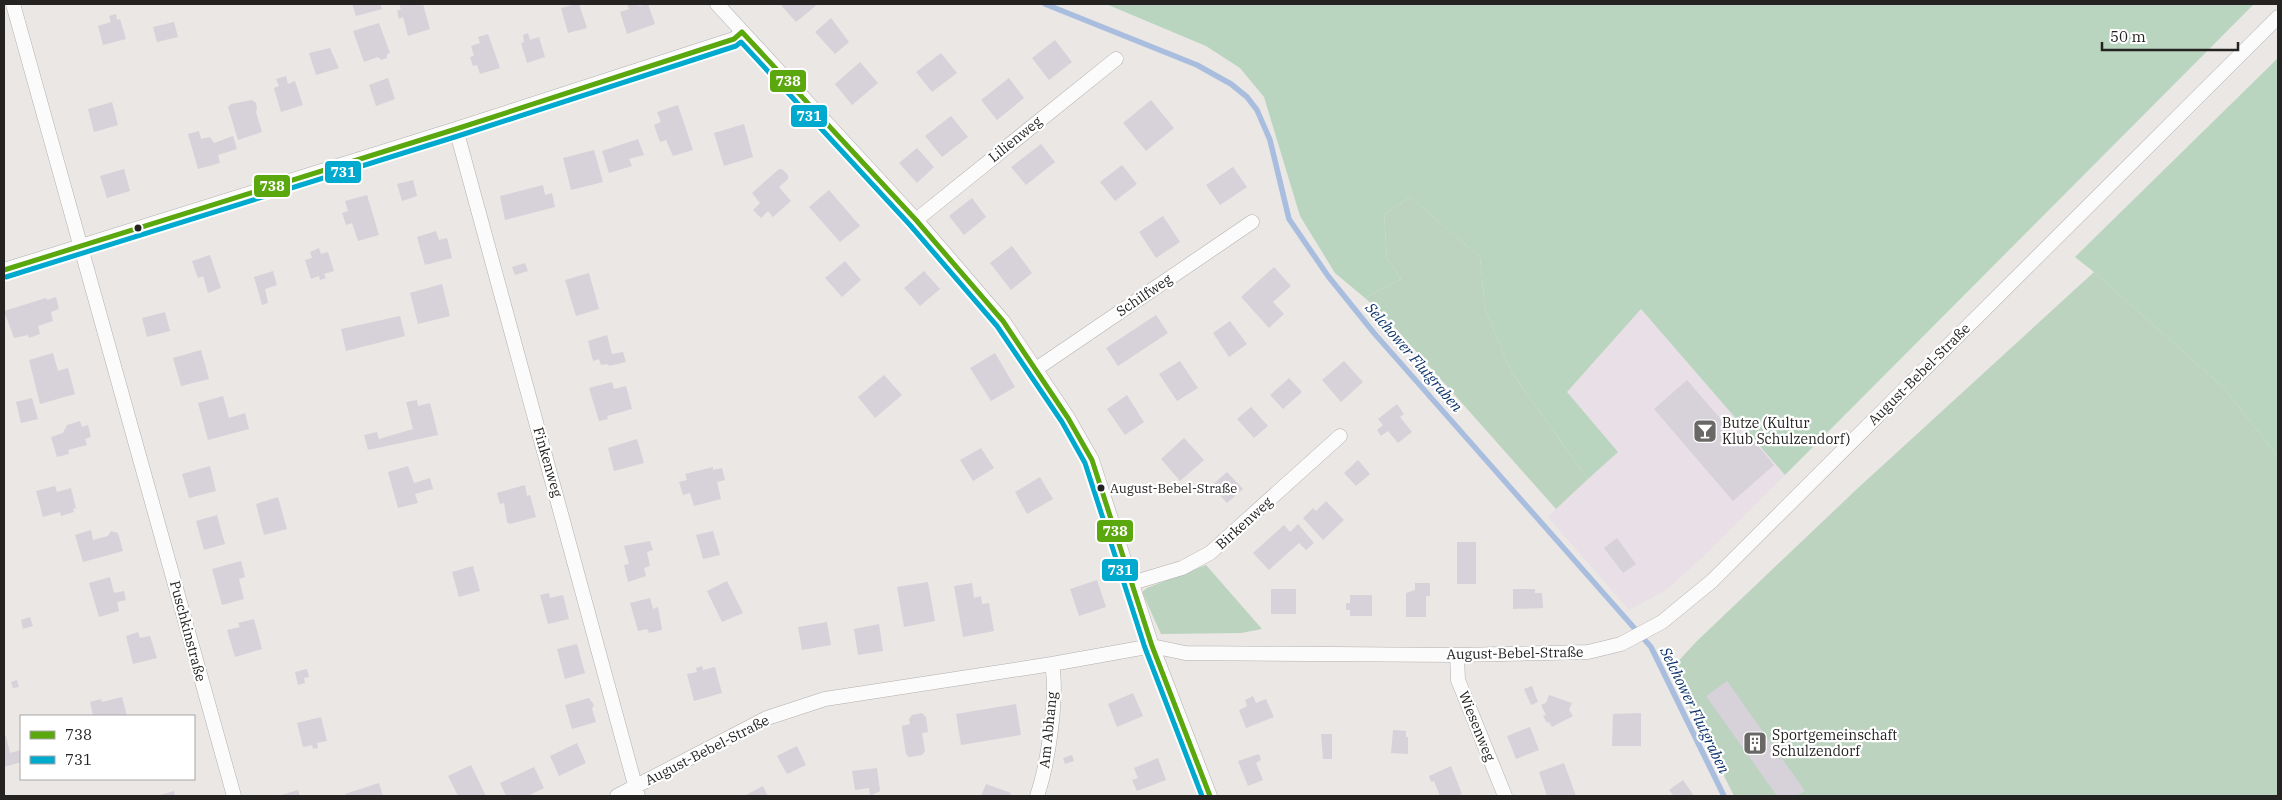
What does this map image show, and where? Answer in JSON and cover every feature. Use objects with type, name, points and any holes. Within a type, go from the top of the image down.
[{"type":"street","name":"Puschkinstraße","points":[[13,4],[234,796]]},
{"type":"street","points":[[717,4],[916,220],[1003,321],[1036,369],[1092,460],[1152,646],[1210,796]]},
{"type":"street","name":"August-Bebel-Straße","points":[[617,796],[637,791],[767,718],[825,699],[1052,664],[1152,646],[1185,653],[1457,655],[1588,652],[1621,644],[1662,622],[1718,574],[2278,17]]},
{"type":"street","points":[[4,270],[456,129],[734,39],[742,32]]},
{"type":"street","name":"Lilienweg","points":[[916,220],[1116,59]]},
{"type":"street","name":"Finkenweg","points":[[456,129],[637,791]]},
{"type":"street","name":"Schilfweg","points":[[1036,369],[1252,222]]},
{"type":"street","name":"Birkenweg","points":[[1132,583],[1182,568],[1210,553],[1340,436]]},
{"type":"street","name":"Wiesenweg","points":[[1457,655],[1458,680],[1505,796]]},
{"type":"street","name":"Am Abhang","points":[[1037,796],[1043,780],[1051,720],[1054,674],[1052,664]]},
{"type":"shaded area","points":[[1641,309],[1785,475],[1705,555],[1666,590],[1629,610],[1548,517],[1617,452],[1567,392]]},
{"type":"green space","points":[[1106,4],[2254,4],[1785,475],[1641,309],[1567,392],[1618,452],[1588,479],[1512,373],[1485,309],[1480,257],[1410,197],[1384,215],[1387,258],[1401,279],[1365,298],[1335,273],[1300,216],[1264,97],[1240,68],[1206,46]]},
{"type":"green space","points":[[2278,58],[2278,457],[2225,389],[2075,257]]},
{"type":"green space","points":[[1410,197],[1480,257],[1485,309],[1512,373],[1588,479],[1556,509],[1383,314],[1365,298],[1401,279],[1387,258],[1384,215]]},
{"type":"green space","points":[[2094,272],[2225,389],[2278,457],[2278,796],[1734,796],[1671,669],[1697,641],[1858,488]]},
{"type":"green space","points":[[1206,565],[1262,629],[1241,633],[1161,634],[1142,592],[1147,588]]},
{"type":"building","points":[[352,4],[380,4],[382,9],[356,16]]},
{"type":"building","points":[[399,4],[423,4],[430,29],[408,36],[403,17],[399,19],[397,11],[401,9]]},
{"type":"building","points":[[579,4],[587,28],[568,33],[561,8]]},
{"type":"building","points":[[627,4],[638,4],[639,6],[648,4],[655,24],[627,34],[620,12],[629,9]]},
{"type":"building","points":[[780,4],[818,4],[796,22]]},
{"type":"building","points":[[116,14],[117,20],[120,19],[126,39],[103,45],[98,26],[111,22],[109,16]]},
{"type":"building","points":[[831,18],[849,42],[835,54],[815,32]]},
{"type":"building","points":[[174,22],[178,37],[157,42],[153,27]]},
{"type":"building","points":[[379,23],[390,53],[387,54],[387,58],[381,60],[378,57],[364,62],[353,31]]},
{"type":"building","points":[[528,33],[530,40],[539,37],[545,57],[527,63],[521,43],[524,42],[523,35]]},
{"type":"building","points":[[488,34],[500,68],[480,74],[477,65],[473,66],[470,57],[474,56],[471,46],[480,43],[478,37]]},
{"type":"building","points":[[1055,40],[1072,62],[1049,80],[1032,58]]},
{"type":"building","points":[[330,48],[339,68],[316,75],[309,53]]},
{"type":"building","points":[[941,53],[957,73],[932,92],[916,72]]},
{"type":"building","points":[[860,62],[878,83],[852,105],[835,84]]},
{"type":"building","points":[[286,76],[288,84],[295,81],[303,105],[281,112],[274,88],[279,86],[276,79]]},
{"type":"building","points":[[388,78],[395,99],[376,106],[369,85]]},
{"type":"building","points":[[1009,78],[1024,98],[997,120],[981,100]]},
{"type":"building","points":[[252,100],[256,103],[256,112],[262,132],[238,140],[228,107],[231,104]]},
{"type":"building","points":[[1151,100],[1174,128],[1146,151],[1123,123]]},
{"type":"building","points":[[112,102],[118,125],[94,132],[88,109]]},
{"type":"building","points":[[678,105],[693,150],[673,156],[666,140],[660,142],[654,125],[661,122],[657,112]]},
{"type":"building","points":[[951,116],[968,137],[942,157],[925,136]]},
{"type":"building","points":[[744,124],[753,157],[724,166],[714,133]]},
{"type":"building","points":[[199,131],[201,139],[210,137],[214,143],[233,136],[237,149],[218,155],[220,163],[198,169],[188,134]]},
{"type":"building","points":[[638,139],[644,155],[629,159],[632,166],[609,173],[602,151]]},
{"type":"building","points":[[1041,144],[1055,162],[1026,185],[1011,167]]},
{"type":"building","points":[[917,148],[934,167],[917,183],[899,163]]},
{"type":"building","points":[[594,150],[603,182],[571,190],[563,158]]},
{"type":"building","points":[[1122,165],[1137,184],[1115,201],[1100,182]]},
{"type":"building","points":[[1233,167],[1247,187],[1220,205],[1206,185]]},
{"type":"building","points":[[124,169],[130,191],[107,198],[100,176]]},
{"type":"building","points":[[779,169],[782,169],[788,175],[788,179],[779,187],[791,201],[773,217],[768,211],[761,218],[753,210],[760,203],[752,193]]},
{"type":"building","points":[[413,180],[417,196],[402,201],[397,184]]},
{"type":"building","points":[[543,185],[545,195],[552,193],[555,207],[505,220],[500,196]]},
{"type":"building","points":[[829,190],[860,226],[840,242],[809,207]]},
{"type":"building","points":[[367,195],[379,235],[358,241],[352,223],[346,225],[342,213],[348,211],[345,201]]},
{"type":"building","points":[[972,198],[986,217],[964,235],[949,216]]},
{"type":"building","points":[[1163,216],[1180,242],[1156,258],[1139,232]]},
{"type":"building","points":[[436,231],[439,240],[447,238],[452,258],[425,265],[417,237]]},
{"type":"building","points":[[1012,246],[1032,273],[1011,290],[990,263]]},
{"type":"building","points":[[319,248],[321,254],[328,252],[334,271],[324,274],[326,278],[320,280],[319,276],[311,279],[305,260],[312,258],[310,252]]},
{"type":"building","points":[[210,255],[221,288],[208,293],[203,276],[198,278],[192,261]]},
{"type":"building","points":[[845,261],[861,280],[842,297],[825,278]]},
{"type":"building","points":[[525,263],[528,271],[515,275],[512,267]]},
{"type":"building","points":[[1274,267],[1291,286],[1273,302],[1284,314],[1269,328],[1241,297]]},
{"type":"building","points":[[273,271],[277,285],[265,289],[268,303],[262,305],[254,277]]},
{"type":"building","points":[[924,271],[940,289],[920,306],[904,288]]},
{"type":"building","points":[[589,273],[599,309],[576,316],[565,280]]},
{"type":"building","points":[[442,284],[450,316],[418,324],[410,293]]},
{"type":"building","points":[[56,297],[59,309],[51,312],[53,321],[38,326],[40,334],[29,338],[28,335],[14,338],[4,311],[46,298],[47,300]]},
{"type":"building","points":[[165,312],[170,331],[147,337],[142,318]]},
{"type":"building","points":[[1156,315],[1168,333],[1118,366],[1106,348]]},
{"type":"building","points":[[400,316],[405,336],[346,351],[341,329]]},
{"type":"building","points":[[1230,321],[1247,344],[1229,357],[1213,333]]},
{"type":"building","points":[[607,335],[612,354],[623,352],[626,362],[609,366],[608,364],[601,365],[599,359],[593,361],[588,341]]},
{"type":"building","points":[[201,350],[209,379],[181,386],[173,358]]},
{"type":"building","points":[[53,353],[58,371],[68,368],[75,394],[40,404],[29,360]]},
{"type":"building","points":[[995,353],[1015,387],[991,401],[970,368]]},
{"type":"building","points":[[1180,361],[1198,388],[1177,401],[1159,374]]},
{"type":"building","points":[[1344,361],[1363,382],[1341,402],[1322,380]]},
{"type":"building","points":[[884,375],[902,395],[875,418],[858,397]]},
{"type":"building","points":[[1289,378],[1302,392],[1283,409],[1270,395]]},
{"type":"building","points":[[1687,380],[1742,444],[1751,437],[1774,465],[1733,501],[1654,409]]},
{"type":"building","points":[[612,382],[614,389],[626,386],[632,409],[607,416],[608,419],[599,421],[589,388]]},
{"type":"building","points":[[1127,395],[1144,422],[1125,435],[1107,409]]},
{"type":"building","points":[[223,396],[229,418],[245,413],[249,429],[208,440],[198,403]]},
{"type":"building","points":[[32,398],[38,419],[21,423],[16,402]]},
{"type":"building","points":[[417,400],[418,406],[430,403],[438,435],[368,450],[364,435],[377,432],[379,439],[413,429],[406,402]]},
{"type":"building","points":[[1397,404],[1404,414],[1400,417],[1412,432],[1398,443],[1388,431],[1381,436],[1377,430],[1383,425],[1378,419]]},
{"type":"building","points":[[1251,407],[1268,426],[1254,438],[1237,419]]},
{"type":"building","points":[[80,421],[82,427],[88,425],[91,437],[85,439],[87,445],[68,450],[69,454],[57,457],[51,437],[63,433],[67,425]]},
{"type":"building","points":[[1184,438],[1204,460],[1180,481],[1161,459]]},
{"type":"building","points":[[637,439],[644,463],[614,471],[608,448]]},
{"type":"building","points":[[981,448],[994,468],[973,481],[960,460]]},
{"type":"building","points":[[1358,460],[1370,474],[1356,486],[1344,473]]},
{"type":"building","points":[[210,466],[216,491],[189,498],[182,474]]},
{"type":"building","points":[[408,466],[414,483],[430,478],[433,489],[415,494],[418,503],[398,508],[388,472]]},
{"type":"building","points":[[713,467],[713,470],[722,468],[725,480],[717,482],[721,499],[694,506],[690,493],[683,495],[679,482],[687,480],[685,474]]},
{"type":"building","points":[[1227,472],[1243,489],[1227,503],[1211,486]]},
{"type":"building","points":[[1040,477],[1053,499],[1027,514],[1015,492]]},
{"type":"building","points":[[525,485],[527,496],[530,495],[536,517],[510,524],[507,522],[504,503],[500,504],[497,493]]},
{"type":"building","points":[[55,486],[57,492],[71,488],[76,508],[73,509],[74,512],[61,516],[60,512],[43,517],[36,491]]},
{"type":"building","points":[[278,497],[287,529],[264,535],[256,504]]},
{"type":"building","points":[[1326,501],[1344,520],[1323,540],[1303,518],[1313,508],[1316,511]]},
{"type":"building","points":[[217,515],[225,544],[204,550],[196,521]]},
{"type":"building","points":[[1298,524],[1314,543],[1306,550],[1299,543],[1269,570],[1253,553],[1284,525],[1290,532]]},
{"type":"building","points":[[91,530],[93,540],[108,536],[111,531],[118,533],[123,551],[83,562],[75,535]]},
{"type":"building","points":[[713,531],[720,555],[703,559],[696,535]]},
{"type":"building","points":[[1617,538],[1636,564],[1623,573],[1604,548]]},
{"type":"building","points":[[650,541],[653,550],[647,552],[650,566],[644,568],[646,576],[628,582],[624,565],[629,564],[624,546]]},
{"type":"building","points":[[1457,542],[1476,542],[1476,584],[1457,584]]},
{"type":"building","points":[[241,561],[245,577],[239,579],[244,599],[222,605],[212,569]]},
{"type":"building","points":[[473,566],[480,591],[459,597],[452,572]]},
{"type":"building","points":[[110,577],[114,593],[124,591],[126,600],[117,602],[119,611],[99,617],[89,583]]},
{"type":"building","points":[[1097,580],[1106,607],[1079,616],[1070,589]]},
{"type":"building","points":[[727,581],[743,613],[722,622],[707,591]]},
{"type":"building","points":[[928,582],[935,621],[904,627],[897,587]]},
{"type":"building","points":[[972,583],[974,598],[981,596],[982,604],[989,603],[994,631],[963,637],[954,586]]},
{"type":"building","points":[[1415,583],[1430,583],[1430,596],[1426,596],[1426,617],[1406,617],[1406,593],[1415,590]]},
{"type":"building","points":[[1271,589],[1296,589],[1296,614],[1271,614]]},
{"type":"building","points":[[1513,589],[1535,589],[1535,593],[1542,593],[1543,608],[1513,609]]},
{"type":"building","points":[[549,593],[550,598],[563,595],[569,619],[548,624],[540,595]]},
{"type":"building","points":[[1350,595],[1372,595],[1372,616],[1350,616],[1350,610],[1346,610],[1346,603],[1350,603]]},
{"type":"building","points":[[650,598],[653,609],[658,607],[662,630],[649,633],[647,629],[638,631],[630,603]]},
{"type":"building","points":[[30,617],[33,626],[23,629],[21,620]]},
{"type":"building","points":[[254,619],[262,649],[235,657],[227,630],[240,627],[238,623]]},
{"type":"building","points":[[827,622],[831,645],[802,650],[798,627]]},
{"type":"building","points":[[879,624],[883,651],[858,655],[854,629]]},
{"type":"building","points":[[138,632],[140,638],[150,636],[157,658],[133,664],[126,636]]},
{"type":"building","points":[[577,644],[585,673],[565,679],[557,649]]},
{"type":"building","points":[[702,666],[703,670],[715,667],[722,693],[694,701],[687,674],[697,672],[696,668]]},
{"type":"building","points":[[307,669],[309,677],[304,678],[305,683],[298,685],[295,672]]},
{"type":"building","points":[[17,680],[19,687],[13,688],[11,682]]},
{"type":"building","name":"Sportgemeinschaft Schulzendorf","points":[[1727,681],[1805,791],[1796,796],[1777,796],[1706,696]]},
{"type":"building","points":[[1532,686],[1538,702],[1531,705],[1524,689]]},
{"type":"building","points":[[1133,693],[1143,716],[1117,727],[1108,704]]},
{"type":"building","points":[[1549,695],[1572,703],[1569,710],[1573,716],[1552,727],[1543,716],[1546,715],[1541,705],[1546,703]]},
{"type":"building","points":[[1253,696],[1256,703],[1266,699],[1274,717],[1246,728],[1239,710],[1247,706],[1245,700]]},
{"type":"building","points":[[122,697],[127,715],[93,715],[90,702],[101,699],[102,702]]},
{"type":"building","points":[[589,698],[594,705],[592,709],[596,722],[572,729],[565,705]]},
{"type":"building","points":[[1016,704],[1021,735],[961,745],[956,714]]},
{"type":"building","points":[[922,713],[926,717],[928,732],[922,733],[925,751],[922,755],[909,757],[906,754],[902,726],[910,724],[909,719],[912,715]]},
{"type":"building","points":[[1641,713],[1641,746],[1612,746],[1613,714]]},
{"type":"building","points":[[321,717],[327,741],[317,743],[318,748],[313,749],[312,745],[303,747],[297,723]]},
{"type":"building","points":[[1530,727],[1539,750],[1516,759],[1507,736]]},
{"type":"building","points":[[1393,730],[1406,731],[1408,754],[1391,753]]},
{"type":"building","points":[[1321,734],[1332,734],[1332,759],[1323,759]]},
{"type":"building","points":[[6,736],[10,753],[20,750],[20,762],[4,767],[4,737]]},
{"type":"building","points":[[577,743],[586,763],[559,776],[550,756]]},
{"type":"building","points":[[797,746],[806,765],[787,774],[777,756]]},
{"type":"building","points":[[1259,754],[1261,760],[1256,763],[1263,780],[1248,786],[1238,761]]},
{"type":"building","points":[[1072,755],[1074,761],[1065,764],[1063,758]]},
{"type":"building","points":[[1158,758],[1166,780],[1137,791],[1132,780],[1138,778],[1134,768]]},
{"type":"building","points":[[1564,763],[1576,796],[1547,796],[1539,772]]},
{"type":"building","points":[[471,765],[486,796],[458,796],[448,776]]},
{"type":"building","points":[[1451,766],[1462,794],[1440,796],[1434,781],[1431,782],[1429,776]]},
{"type":"building","points":[[534,767],[544,788],[528,796],[506,796],[500,783]]},
{"type":"building","points":[[877,768],[880,791],[870,796],[869,788],[855,790],[852,771]]},
{"type":"building","points":[[1683,780],[1694,796],[1674,796],[1669,790]]},
{"type":"building","points":[[379,783],[383,796],[346,796],[345,794]]},
{"type":"building","points":[[986,784],[1011,793],[1010,796],[981,796]]},
{"type":"building","points":[[763,786],[768,796],[744,796]]},
{"type":"building","points":[[298,790],[300,796],[278,796]]},
{"type":"building","points":[[174,791],[175,796],[157,796]]},
{"type":"waterway","name":"Selchower Flutgraben","points":[[1045,4],[1197,65],[1231,84],[1247,97],[1257,110],[1270,140],[1289,219],[1328,276],[1374,333],[1651,647],[1724,796]]},
{"type":"transit line","name":"738","points":[[4,270],[456,129],[734,39],[742,32],[916,220],[1003,321],[1068,418],[1092,460],[1152,646],[1210,796]]},
{"type":"transit line","name":"731","points":[[6,277],[458,136],[736,46],[741,42],[910,225],[997,326],[1062,422],[1085,463],[1145,648],[1202,796]]},
{"type":"place","name":"Butze (Kultur Klub Schulzendorf)","points":[[1705,431]]},
{"type":"place","name":"August-Bebel-Straße","points":[[1101,488]]},
{"type":"place","name":"Sportgemeinschaft Schulzendorf","points":[[1755,743]]}]
